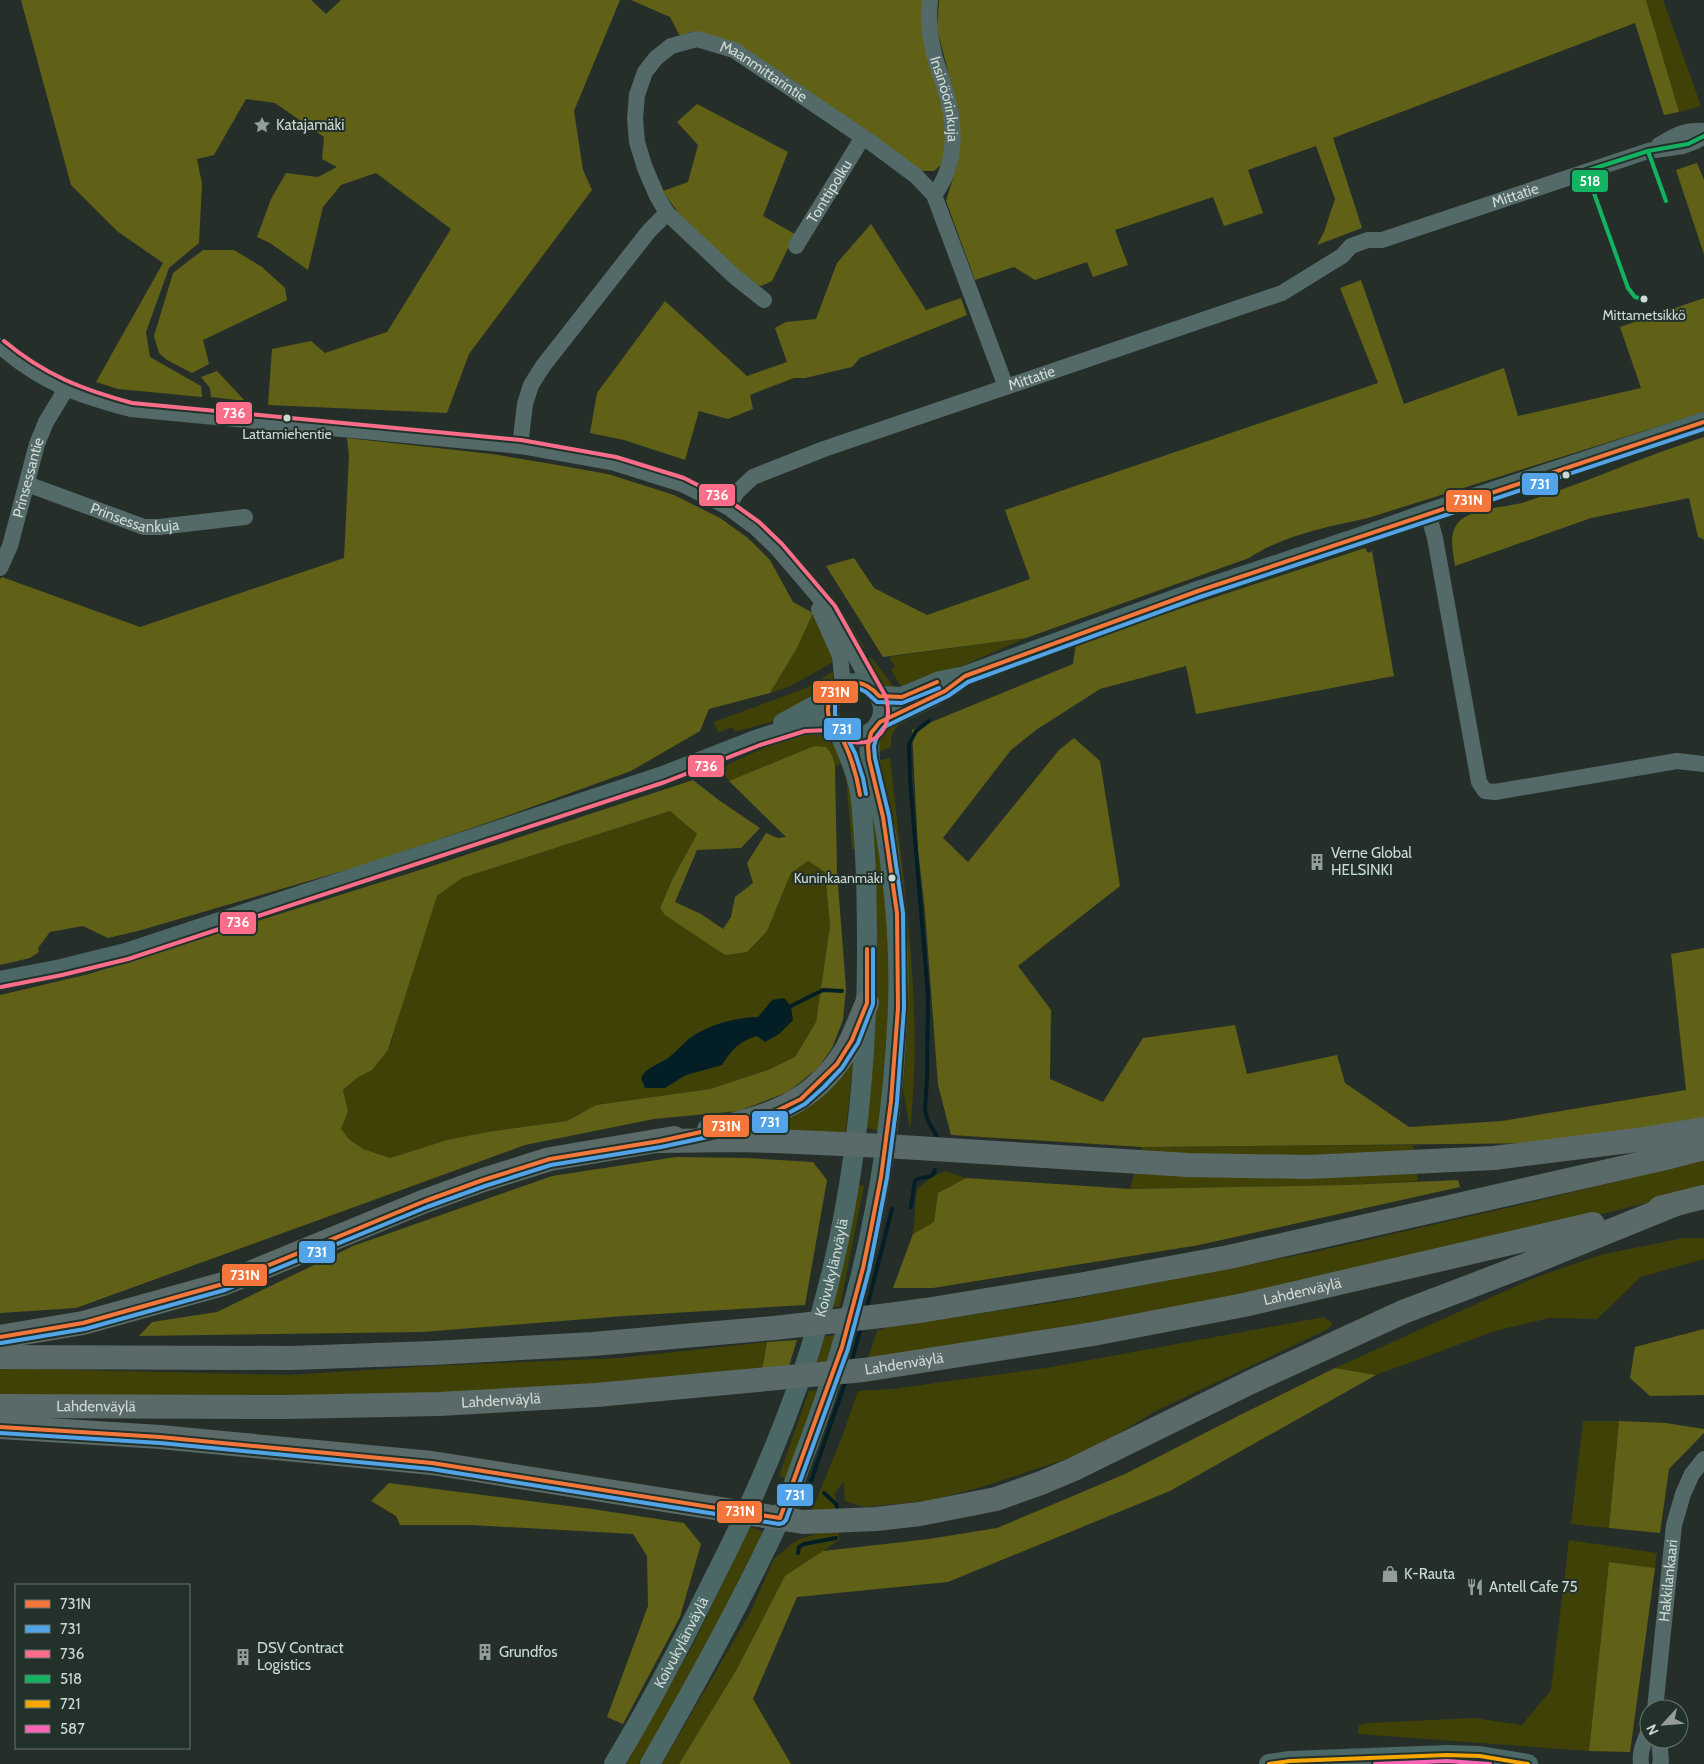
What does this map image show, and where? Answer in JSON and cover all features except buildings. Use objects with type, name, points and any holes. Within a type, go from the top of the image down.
[{"type":"highway","points":[[0,1337],[83,1323],[223,1284],[425,1201],[483,1180],[542,1162],[606,1149],[660,1141],[760,1118],[801,1099],[828,1075],[845,1052],[867,1003]]},
{"type":"highway","points":[[660,1141],[737,1140],[885,1146],[1188,1165],[1308,1167],[1494,1158],[1637,1140],[1704,1129]]},
{"type":"highway","points":[[0,1357],[291,1358],[433,1354],[592,1344],[774,1328],[881,1316],[1084,1284],[1229,1257],[1661,1160],[1704,1148]]},
{"type":"highway","name":"Lahdenväylä","points":[[0,1406],[286,1407],[439,1404],[596,1395],[864,1370],[1093,1334],[1244,1305],[1519,1243],[1704,1197]]},
{"type":"highway","points":[[0,1427],[160,1437],[432,1463],[804,1522],[920,1514],[996,1499],[1040,1483],[1172,1423],[1253,1382],[1403,1312],[1674,1205]]},
{"type":"main road","points":[[758,739],[851,683],[861,683],[876,692],[902,696],[940,681],[965,676],[1206,588],[1704,422]]},
{"type":"main road","points":[[0,982],[94,961],[189,932],[663,776],[758,739],[804,725],[835,728],[848,736],[857,738],[945,691],[965,676]]},
{"type":"main road","points":[[835,728],[829,715],[829,705],[837,691]]},
{"type":"main road","points":[[876,692],[883,704],[883,714],[876,727]]},
{"type":"main road","name":"Koivukylänväylä","points":[[650,1764],[702,1672],[780,1518],[816,1425],[842,1347],[863,1268],[881,1177],[891,1102],[898,1008],[897,913],[884,817],[869,759],[868,746],[876,727]]},
{"type":"main road","name":"Koivukylänväylä","points":[[614,1764],[675,1658],[747,1512],[777,1442],[810,1349],[837,1247],[854,1146],[862,1074],[867,1003],[867,890],[860,790],[852,763],[835,728]]},
{"type":"main road","points":[[1269,1764],[1447,1755],[1480,1756],[1528,1764]]},
{"type":"street","name":"Insinöörinkuja","points":[[930,0],[930,30],[933,52],[951,110],[953,137],[950,162],[943,183],[934,195]]},
{"type":"street","name":"Maanmittarintie","points":[[764,300],[735,277],[667,213],[657,196],[645,168],[637,142],[635,119],[637,94],[644,72],[656,58],[671,46],[697,39],[734,50],[863,137],[916,176],[934,195],[1006,387]]},
{"type":"street","points":[[1686,138],[1692,130],[1704,131]]},
{"type":"street","points":[[1686,138],[1704,136]]},
{"type":"street","name":"Tonttipolku","points":[[796,246],[863,137]]},
{"type":"street","name":"Mittatie","points":[[728,507],[740,488],[757,474],[824,449],[1282,293],[1342,256],[1351,246],[1358,243],[1368,240],[1382,240],[1686,138]]},
{"type":"street","points":[[520,446],[525,404],[531,386],[543,366],[649,231],[667,213]]},
{"type":"street","points":[[0,346],[37,375],[66,389],[93,399],[130,408],[520,446],[615,463],[682,484],[728,507],[755,527],[777,548],[830,610],[876,692]]},
{"type":"street","name":"Prinsessantie","points":[[0,568],[10,546],[28,484],[37,444],[46,422],[66,389]]},
{"type":"street","name":"Prinsessankuja","points":[[28,484],[144,526],[159,527],[245,516]]},
{"type":"street","points":[[1428,513],[1437,548],[1479,782],[1485,791],[1495,792],[1677,761],[1704,764]]},
{"type":"street","points":[[814,593],[820,613],[840,656],[837,691]]},
{"type":"street","name":"Hakkilankaari","points":[[1656,1699],[1674,1524],[1682,1494],[1692,1474],[1704,1459]]},
{"type":"street","points":[[1641,1764],[1642,1749]]},
{"type":"street","points":[[1660,1764],[1662,1761],[1661,1749]]},
{"type":"shaded area","points":[[21,0],[311,0],[326,14],[341,0],[620,0],[574,111],[583,170],[592,190],[469,354],[447,413],[268,405],[272,349],[311,341],[325,353],[387,332],[451,229],[376,173],[341,185],[323,207],[308,270],[270,243],[257,237],[271,199],[286,173],[318,177],[337,167],[322,159],[324,137],[275,103],[246,99],[214,155],[197,159],[202,184],[199,243],[169,268],[146,332],[150,357],[201,386],[202,397],[118,389],[96,382],[163,263],[117,231],[71,185]]},
{"type":"shaded area","points":[[631,0],[926,0],[940,80],[945,161],[934,171],[922,171],[699,33],[690,32],[681,38],[670,17]]},
{"type":"shaded area","points":[[939,0],[1646,0],[1679,112],[1664,115],[1635,23],[1333,138],[1362,228],[1317,245],[1324,232],[1335,199],[1316,146],[1248,170],[1263,213],[1224,226],[1213,197],[1115,230],[1128,265],[1093,277],[1087,262],[1035,280],[1014,267],[975,280],[946,201],[957,165],[958,109],[937,29]]},
{"type":"shaded area","points":[[1646,0],[1663,0],[1701,106],[1679,112]]},
{"type":"shaded area","points":[[697,104],[788,152],[763,216],[795,234],[772,281],[761,286],[746,281],[679,214],[663,191],[688,182],[698,145],[677,122]]},
{"type":"shaded area","points":[[1697,163],[1704,180],[1704,254],[1676,170]]},
{"type":"shaded area","points":[[871,224],[926,310],[961,298],[967,315],[860,358],[852,367],[805,378],[794,378],[750,395],[753,409],[728,419],[699,411],[685,460],[624,440],[590,433],[597,393],[665,301],[747,376],[787,362],[775,328],[786,322],[816,319],[837,263]]},
{"type":"shaded area","points":[[203,250],[234,250],[262,267],[285,288],[287,300],[203,340],[209,364],[192,373],[167,360],[159,353],[154,336],[173,273]]},
{"type":"shaded area","points":[[1361,280],[1404,404],[1504,368],[1518,416],[1641,388],[1620,327],[1704,298],[1704,412],[1368,518],[1291,538],[1262,550],[1249,558],[1026,638],[883,657],[826,566],[854,558],[874,588],[927,615],[1030,579],[1005,510],[1378,383],[1340,288]]},
{"type":"shaded area","points":[[217,371],[245,401],[211,397],[210,388],[201,377]]},
{"type":"shaded area","points":[[1704,437],[1704,541],[1698,537],[1689,498],[1591,518],[1455,566],[1452,547],[1454,529],[1462,519],[1469,515],[1485,509],[1528,501]]},
{"type":"shaded area","points":[[347,438],[492,454],[546,463],[608,474],[674,495],[720,518],[748,538],[770,560],[793,602],[813,613],[797,648],[770,693],[709,709],[700,731],[631,771],[370,863],[138,931],[108,938],[83,926],[50,932],[38,948],[39,952],[30,958],[0,965],[0,579],[2,577],[140,627],[344,558],[349,456]]},
{"type":"shaded area","points":[[1365,548],[1368,553],[1372,551],[1394,676],[1196,714],[1186,666],[1100,689],[1036,730],[1011,750],[943,838],[968,862],[1059,750],[1074,738],[1100,761],[1120,886],[1018,966],[1051,1010],[1050,1079],[1103,1102],[1143,1038],[1235,1025],[1247,1074],[1337,1055],[1345,1083],[1409,1127],[1502,1121],[1686,1090],[1671,954],[1704,948],[1704,1120],[1542,1143],[1142,1147],[951,1135],[938,1085],[925,911],[918,850],[912,730],[1073,664],[1076,643]]},
{"type":"shaded area","points":[[831,593],[865,648],[856,652]]},
{"type":"shaded area","points":[[813,613],[832,651],[833,662],[791,686],[770,693],[797,648]]},
{"type":"shaded area","points":[[1026,638],[904,691],[891,670],[895,667],[889,657]]},
{"type":"shaded area","points":[[864,656],[872,658],[896,690],[884,687],[879,683]]},
{"type":"shaded area","points":[[834,671],[833,679],[828,687],[807,702],[774,721],[735,732],[732,727],[718,733],[714,722],[806,688]]},
{"type":"shaded area","points":[[904,721],[893,732],[891,747],[873,755],[878,743],[887,730]]},
{"type":"shaded area","points":[[812,731],[823,736],[831,743],[844,762],[835,766],[832,755],[814,746],[729,781],[725,776],[727,765],[798,732]]},
{"type":"shaded area","points":[[814,746],[826,747],[832,755],[835,766],[837,871],[846,989],[843,1020],[832,1048],[818,1068],[788,1092],[739,1111],[654,1119],[525,1145],[76,1308],[0,1313],[0,995],[89,974],[426,868],[693,780],[760,828],[741,848],[697,850],[675,902],[701,914],[723,929],[731,917],[735,897],[753,883],[747,863],[766,833],[778,838],[786,837],[729,781]],"holes":[[[670,811],[697,834],[672,880],[660,908],[665,915],[725,955],[747,952],[767,931],[791,873],[808,861],[825,872],[830,926],[816,1022],[795,1057],[768,1070],[710,1089],[596,1105],[567,1121],[487,1132],[447,1140],[390,1158],[363,1149],[349,1139],[341,1129],[348,1111],[343,1090],[357,1078],[372,1070],[388,1050],[437,896],[462,878]]]},
{"type":"shaded area","points":[[890,758],[906,897],[913,991],[915,1037],[914,1084],[910,1130],[903,1089],[907,1036],[908,980],[874,761]]},
{"type":"shaded area","points":[[866,768],[884,864],[890,987],[880,1131],[866,1128]]},
{"type":"shaded area","points":[[848,771],[857,849],[852,849],[846,775]]},
{"type":"shaded area","points":[[670,811],[697,834],[672,880],[660,908],[725,955],[780,901],[791,873],[808,861],[825,872],[830,926],[816,1022],[795,1057],[768,1070],[710,1089],[596,1105],[567,1121],[487,1132],[447,1140],[390,1158],[363,1149],[349,1139],[340,1129],[348,1111],[343,1090],[357,1078],[372,1070],[390,1047],[402,1003],[437,896],[462,878]]},
{"type":"shaded area","points":[[854,1054],[845,1139],[738,1133]]},
{"type":"shaded area","points":[[1413,1145],[1418,1181],[1345,1185],[1130,1189],[1142,1147]]},
{"type":"shaded area","points":[[676,1157],[747,1158],[813,1162],[827,1180],[805,1305],[624,1316],[422,1332],[139,1336],[152,1322],[217,1312],[353,1246],[552,1176]]},
{"type":"shaded area","points":[[1704,1160],[1704,1188],[1528,1233],[1321,1279],[1064,1330],[868,1358],[877,1331],[888,1327],[1057,1302],[1314,1252]]},
{"type":"shaded area","points":[[945,1171],[966,1178],[938,1193],[934,1222],[913,1234],[917,1190],[929,1179]]},
{"type":"shaded area","points":[[966,1178],[1130,1189],[1345,1185],[1458,1180],[1460,1187],[1199,1245],[933,1288],[893,1288],[913,1234],[934,1222],[938,1193]]},
{"type":"shaded area","points":[[857,1184],[864,1186],[840,1306],[832,1308]]},
{"type":"shaded area","points":[[1684,1238],[1704,1238],[1704,1259],[1641,1277],[1597,1319],[1549,1318],[1495,1331],[1376,1375],[1335,1368],[1534,1278],[1600,1255]]},
{"type":"shaded area","points":[[1324,1317],[1333,1324],[1326,1330],[1154,1412],[1090,1451],[982,1487],[928,1501],[864,1507],[845,1501],[844,1482],[834,1494],[841,1513],[811,1513],[842,1437],[858,1391],[892,1389],[1046,1368]]},
{"type":"shaded area","points":[[1704,1329],[1704,1395],[1650,1396],[1630,1378],[1635,1347]]},
{"type":"shaded area","points":[[835,1335],[828,1362],[816,1363],[823,1337]]},
{"type":"shaded area","points":[[797,1340],[789,1366],[762,1370],[767,1342]]},
{"type":"shaded area","points":[[767,1342],[762,1370],[619,1384],[428,1395],[0,1399],[0,1368],[288,1375],[430,1366],[619,1358]]},
{"type":"shaded area","points":[[1335,1368],[1376,1375],[1170,1491],[948,1582],[797,1597],[753,1699],[791,1764],[679,1764],[737,1669],[785,1576],[823,1551],[929,1539],[997,1528],[1125,1474]]},
{"type":"shaded area","points":[[819,1390],[787,1479],[779,1476],[809,1391]]},
{"type":"shaded area","points":[[1583,1421],[1619,1421],[1609,1528],[1571,1524]]},
{"type":"shaded area","points":[[1619,1421],[1666,1423],[1704,1429],[1704,1433],[1669,1469],[1660,1533],[1609,1528]]},
{"type":"shaded area","points":[[389,1483],[592,1509],[684,1523],[701,1544],[680,1617],[623,1724],[607,1717],[648,1606],[647,1556],[633,1534],[471,1525],[400,1525],[396,1516],[371,1501]]},
{"type":"shaded area","points":[[750,1527],[763,1532],[720,1621],[689,1679],[639,1764],[626,1764],[694,1643]]},
{"type":"shaded area","points":[[839,1529],[839,1540],[785,1577],[737,1669],[679,1764],[662,1764],[750,1613],[774,1559],[800,1539]]},
{"type":"shaded area","points":[[1569,1540],[1657,1553],[1655,1568],[1609,1562],[1589,1751],[1358,1734],[1359,1725],[1369,1723],[1474,1718],[1522,1725],[1551,1690]]},
{"type":"shaded area","points":[[1609,1562],[1655,1568],[1630,1752],[1589,1751]]},
{"type":"water","points":[[784,998],[791,1006],[793,1020],[779,1034],[765,1042],[757,1036],[746,1040],[732,1051],[722,1065],[686,1075],[665,1088],[645,1088],[641,1078],[645,1072],[669,1058],[691,1037],[723,1022],[758,1017],[772,1000]]},
{"type":"waterway","points":[[929,721],[916,731],[909,744],[910,780],[928,994],[925,1110],[928,1121],[938,1138]]},
{"type":"waterway","points":[[791,1006],[823,990],[842,991]]},
{"type":"waterway","points":[[911,1207],[915,1181],[932,1175],[935,1170]]},
{"type":"waterway","points":[[866,1311],[892,1209]]},
{"type":"waterway","points":[[851,1364],[861,1327]]},
{"type":"waterway","points":[[812,1486],[810,1484],[846,1380]]},
{"type":"waterway","points":[[824,1493],[836,1504],[837,1508]]},
{"type":"waterway","points":[[798,1553],[799,1547],[804,1544],[836,1538]]},
{"type":"transit line","name":"518","points":[[1644,299],[1635,297],[1628,288],[1586,171],[1648,151],[1688,144],[1704,136]]},
{"type":"transit line","name":"518","points":[[1648,151],[1666,201]]},
{"type":"transit line","name":"736","points":[[1,987],[128,959],[665,782],[760,745],[805,731],[830,730],[842,738],[853,742],[864,742],[874,739],[881,733],[886,723],[888,711],[886,697],[835,606],[782,544],[759,522],[731,502],[684,478],[616,457],[521,440],[132,403],[64,380],[34,363],[4,341]]},
{"type":"transit line","name":"731N","points":[[0,1427],[160,1437],[432,1463],[780,1518],[842,1347],[863,1268],[871,1229],[881,1177],[891,1101],[898,1008],[897,913],[883,817],[869,759],[868,746],[871,733],[880,722],[945,691],[965,676],[1198,591],[1704,422]]},
{"type":"transit line","name":"731","points":[[0,1433],[160,1443],[431,1469],[779,1524],[783,1523],[786,1520],[848,1349],[869,1270],[877,1230],[887,1178],[897,1102],[904,1008],[903,913],[889,816],[875,758],[874,746],[877,736],[884,727],[948,696],[968,682],[1200,597],[1704,429]]},
{"type":"transit line","name":"731N","points":[[860,795],[849,753],[829,717],[829,704],[834,693],[844,686],[856,683],[869,687],[879,696],[902,697],[937,682]]},
{"type":"transit line","name":"731","points":[[866,794],[855,753],[835,715],[835,705],[840,697],[847,691],[860,689],[877,702],[902,703],[939,688]]},
{"type":"transit line","name":"731N","points":[[0,1337],[83,1323],[223,1284],[425,1201],[550,1159],[660,1141],[760,1119],[801,1099],[837,1064],[852,1040],[867,1003],[867,949]]},
{"type":"transit line","name":"731","points":[[1,1343],[85,1329],[225,1290],[427,1207],[551,1165],[661,1147],[762,1125],[783,1116],[805,1104],[824,1087],[842,1068],[858,1043],[873,1004],[873,949]]},
{"type":"transit line","name":"721","points":[[1269,1764],[1290,1761],[1447,1755],[1480,1756],[1528,1764]]},
{"type":"transit line","name":"587","points":[[1375,1764],[1447,1761],[1490,1764]]},
{"type":"place","name":"Katajamäki","points":[[262,125]]},
{"type":"place","name":"Mittametsikkö","points":[[1644,299]]},
{"type":"place","name":"Lattamiehentie","points":[[287,418]]},
{"type":"place","name":"Verne Global HELSINKI","points":[[1317,862]]},
{"type":"place","name":"Kuninkaanmäki","points":[[892,878]]},
{"type":"place","name":"K-Rauta","points":[[1390,1574]]},
{"type":"place","name":"Antell Cafe 75","points":[[1475,1587]]},
{"type":"place","name":"Grundfos","points":[[485,1652]]},
{"type":"place","name":"DSV Contract Logistics","points":[[243,1657]]}]
